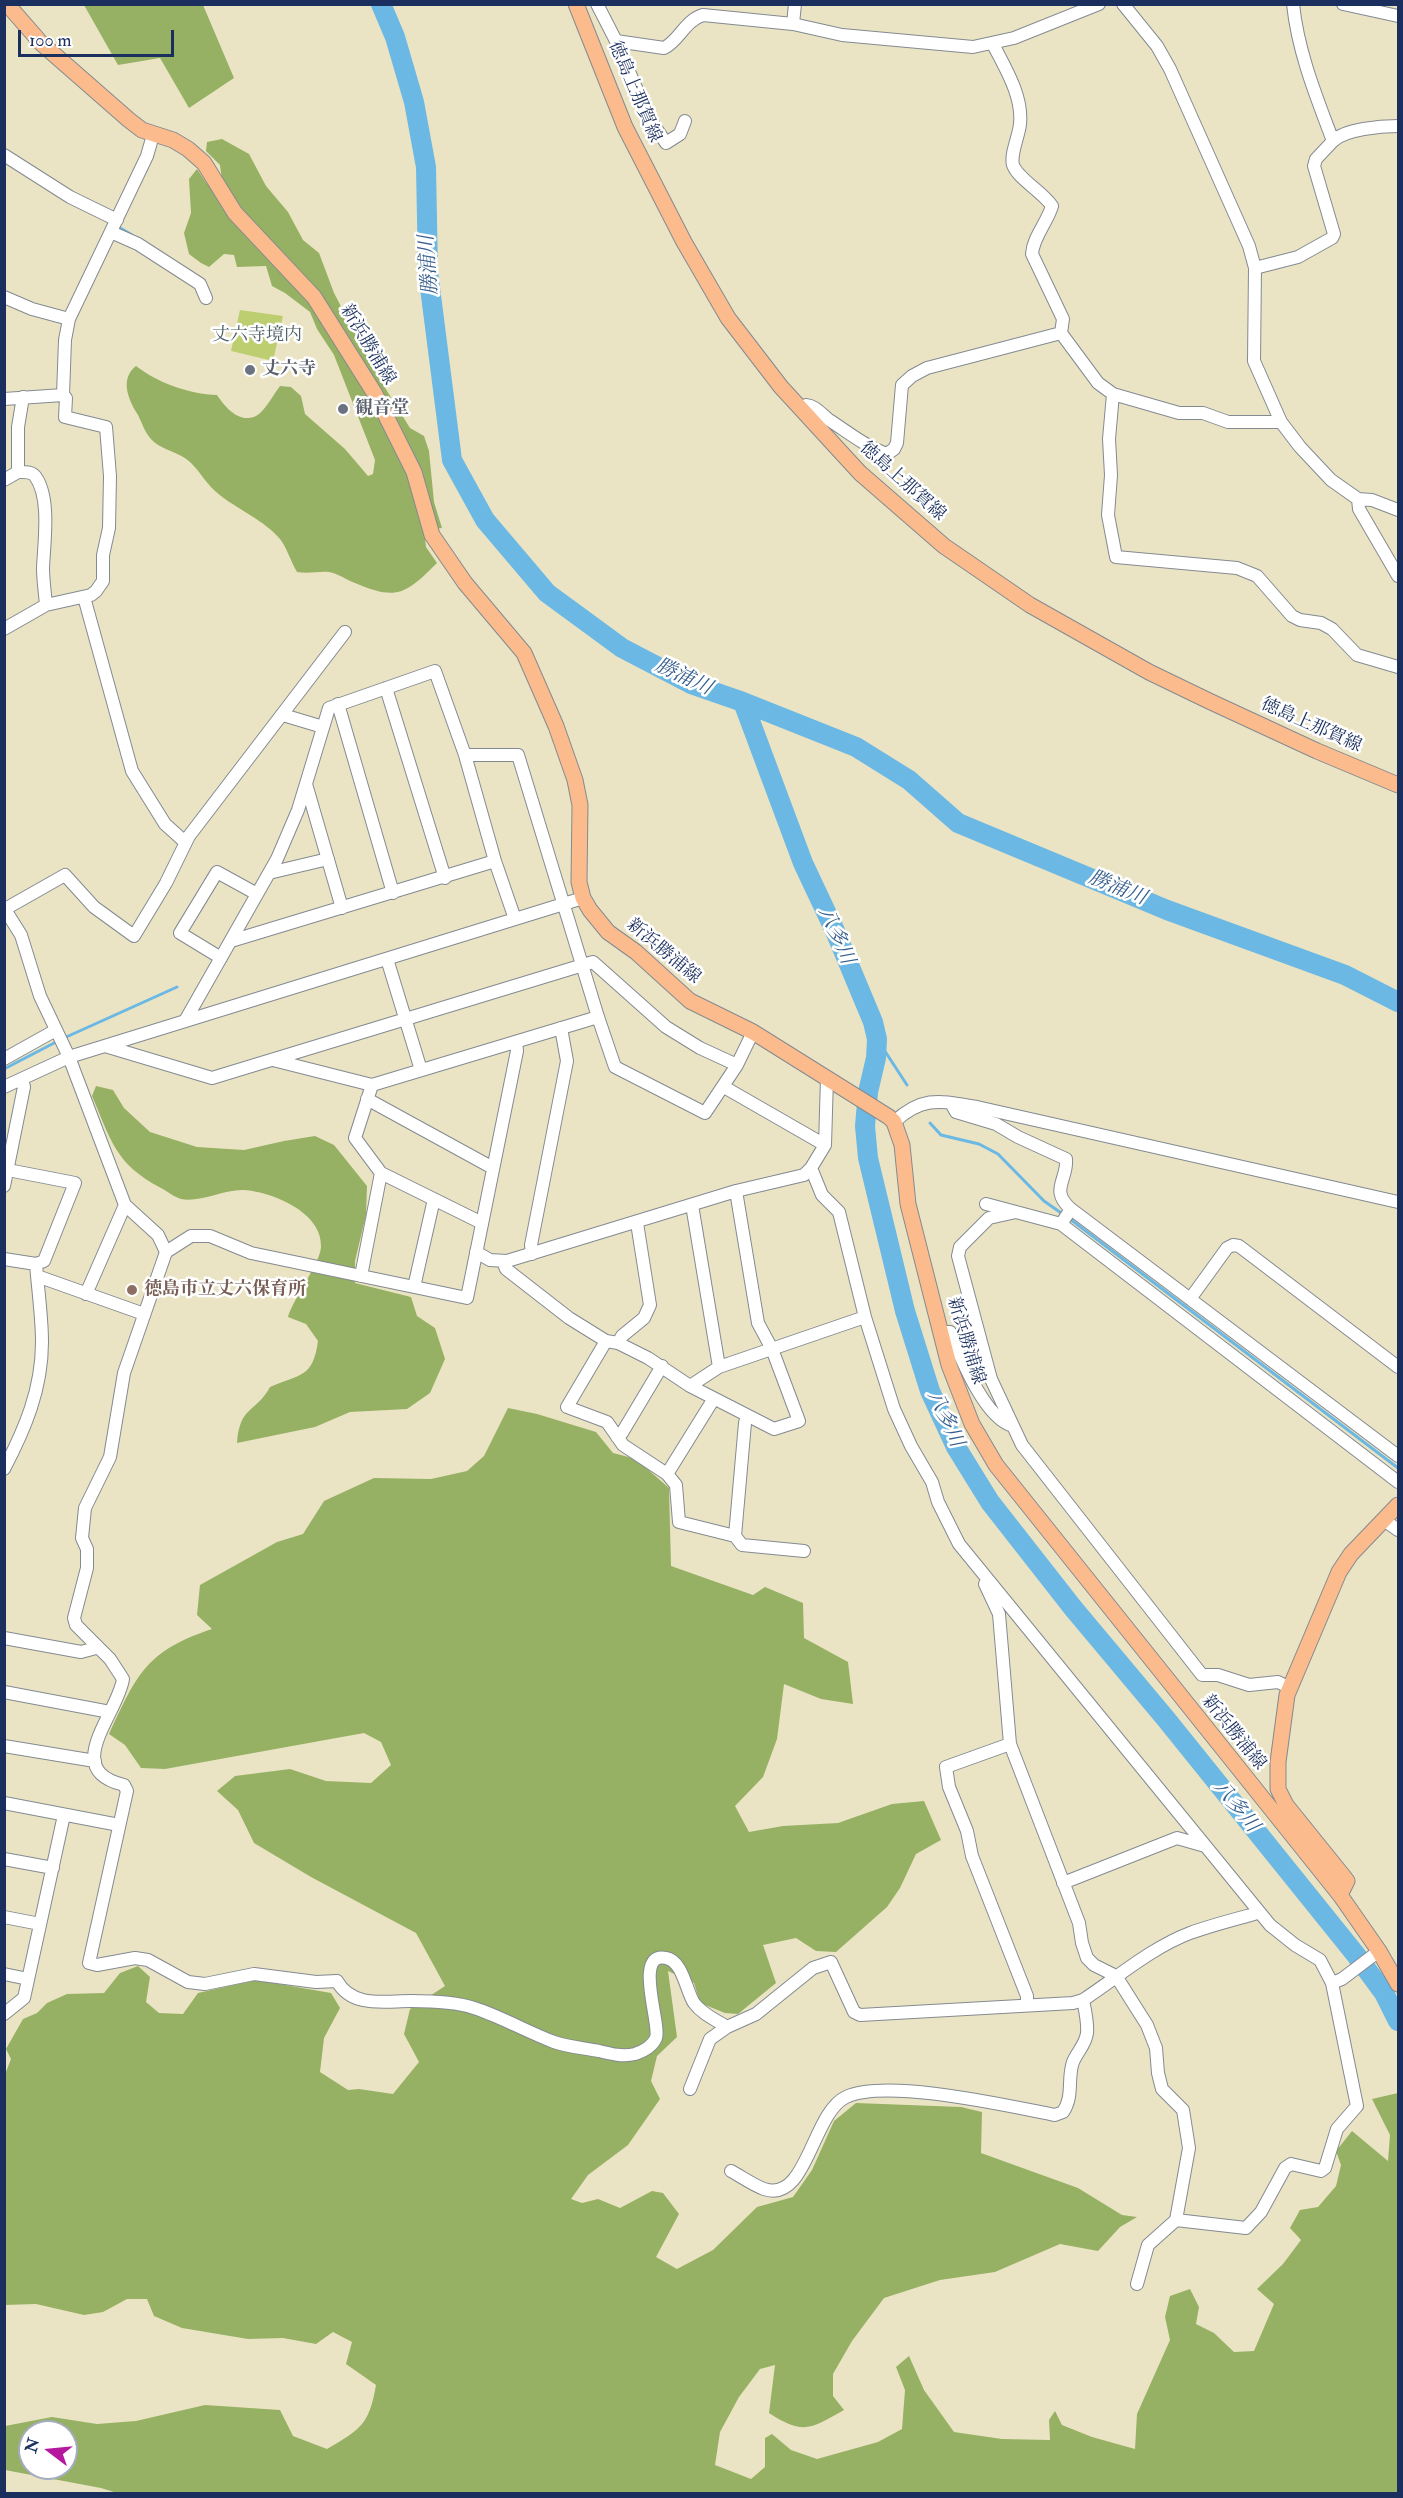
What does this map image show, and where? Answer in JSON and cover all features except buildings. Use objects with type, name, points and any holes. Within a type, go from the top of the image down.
[{"type":"main road","name":"新浜勝浦線","points":[[7,4],[41,43],[129,120],[142,130],[173,140],[204,163],[235,213],[320,304],[375,394],[414,472],[432,535],[465,583],[524,652],[556,726],[575,780],[580,805],[579,882],[583,898],[608,932],[636,952],[690,1001],[753,1032],[892,1119],[902,1145],[908,1204],[940,1332],[949,1365],[972,1424],[996,1465],[1340,1895],[1398,1984]]},
{"type":"main road","name":"徳島上那賀線","points":[[576,4],[625,127],[684,242],[728,318],[754,355],[860,473],[944,546],[1030,605],[1149,672],[1296,742],[1398,785]]},
{"type":"main road","points":[[1340,1895],[1347,1881],[1286,1805],[1278,1789],[1278,1762],[1290,1688],[1340,1572],[1351,1554],[1398,1505]]},
{"type":"street","points":[[597,4],[616,41],[649,118],[666,142],[680,134],[686,121]]},
{"type":"street","points":[[793,24],[795,4]]},
{"type":"street","points":[[616,41],[664,48],[670,45],[691,19],[703,15],[793,24],[842,35],[973,46],[993,44],[1049,26],[1078,11],[1099,4]]},
{"type":"street","points":[[1123,4],[1157,46],[1170,69],[1249,246],[1255,268],[1254,361],[1281,422],[1300,447],[1331,480],[1358,499],[1372,500],[1398,510]]},
{"type":"street","points":[[1293,4],[1294,23],[1308,75],[1333,141]]},
{"type":"street","points":[[1343,4],[1398,16]]},
{"type":"street","points":[[993,44],[1010,76],[1018,101],[1020,122],[1012,163],[1016,170],[1048,199],[1052,206],[1033,245],[1032,254],[1063,319],[1060,333],[1098,383],[1113,394],[1179,413],[1203,413],[1228,422],[1281,422]]},
{"type":"street","points":[[1255,268],[1298,257],[1332,238],[1334,234],[1314,166],[1316,159],[1333,141],[1343,134],[1383,126],[1398,126]]},
{"type":"street","points":[[4,629],[46,605],[84,597],[96,591],[103,581],[103,555],[110,520],[110,476],[106,427],[65,417],[66,398],[63,395],[65,340],[69,319],[147,156],[153,135]]},
{"type":"street","points":[[4,155],[200,284],[206,298]]},
{"type":"street","points":[[4,297],[69,319]]},
{"type":"street","points":[[800,408],[806,405],[813,406],[826,418],[886,454],[894,449],[897,443],[902,385],[912,376],[927,368],[1060,333]]},
{"type":"street","points":[[1113,394],[1109,439],[1111,482],[1108,515],[1116,557],[1237,568],[1250,572],[1257,576],[1292,616],[1300,620],[1321,623],[1332,629],[1357,655],[1398,667]]},
{"type":"street","points":[[4,399],[63,395]]},
{"type":"street","points":[[18,472],[18,427],[23,397]]},
{"type":"street","points":[[4,480],[18,472],[32,473],[36,477],[43,496],[46,540],[43,568],[46,605]]},
{"type":"street","points":[[1358,499],[1359,509],[1398,576]]},
{"type":"street","points":[[84,597],[132,771],[165,824],[185,842]]},
{"type":"street","points":[[166,1252],[158,1235],[125,1205],[69,1057],[40,996],[21,935],[5,909],[65,875],[94,907],[134,936],[166,883],[185,842],[345,632]]},
{"type":"street","points":[[185,1021],[269,873],[298,810],[329,708],[435,671],[465,755],[514,919]]},
{"type":"street","points":[[386,688],[445,878]]},
{"type":"street","points":[[338,704],[393,893]]},
{"type":"street","points":[[283,715],[323,727]]},
{"type":"street","points":[[465,755],[518,755],[615,1067],[705,1113],[724,1087],[753,1032]]},
{"type":"street","points":[[306,784],[342,908]]},
{"type":"street","points":[[269,873],[328,859]]},
{"type":"street","points":[[231,941],[495,861]]},
{"type":"street","points":[[221,958],[180,933],[217,872],[257,894]]},
{"type":"street","points":[[4,1087],[69,1057],[583,898]]},
{"type":"street","points":[[387,959],[421,1070]]},
{"type":"street","points":[[105,1046],[212,1078],[593,962],[666,1027],[700,1048],[737,1065]]},
{"type":"street","points":[[272,1060],[372,1084],[598,1017]]},
{"type":"street","points":[[532,1254],[531,1245],[567,1061],[561,1028]]},
{"type":"street","points":[[4,1059],[56,1030]]},
{"type":"street","points":[[516,1042],[518,1051],[467,1298],[251,1253],[210,1236],[191,1236],[166,1252],[124,1373],[110,1457],[85,1508],[82,1538],[87,1549],[87,1568],[74,1618],[76,1625],[110,1659],[123,1679],[117,1699],[100,1729],[95,1767],[103,1779],[124,1785],[127,1791],[89,1963],[97,1965],[135,1958],[148,1960],[188,1982],[205,1984],[254,1974],[316,1982],[336,1981],[343,1992],[354,1997],[378,2003],[411,2001],[473,2007],[557,2043],[618,2055],[631,2055],[647,2049],[656,2039],[657,2027],[649,1972],[653,1963],[660,1958],[668,1958],[676,1965],[700,2010],[727,2027]]},
{"type":"street","points":[[4,1186],[24,1087],[22,1079]]},
{"type":"street","points":[[476,1252],[490,1260],[503,1262],[736,1191],[804,1175],[812,1168],[825,1145],[830,1080]]},
{"type":"street","points":[[372,1084],[355,1138],[381,1173],[482,1223]]},
{"type":"street","points":[[724,1087],[825,1145]]},
{"type":"street","points":[[368,1099],[494,1168]]},
{"type":"street","points":[[892,1119],[914,1106],[934,1102],[977,1107],[1398,1202]]},
{"type":"street","points":[[951,1103],[956,1112],[996,1124],[1066,1159],[1059,1192],[1065,1204],[1066,1216],[1398,1482]]},
{"type":"street","points":[[812,1168],[822,1195],[839,1212],[865,1317],[898,1418],[932,1482],[938,1502],[954,1535],[1258,1913],[1295,1945],[1320,1960],[1337,1981],[1357,2106],[1337,2129],[1324,2168],[1321,2171],[1291,2164],[1284,2168],[1261,2212],[1246,2228],[1176,2220]]},
{"type":"street","points":[[4,1469],[27,1426],[38,1384],[42,1343],[36,1270],[44,1261],[75,1183],[8,1170]]},
{"type":"street","points":[[361,1276],[381,1173]]},
{"type":"street","points":[[503,1262],[506,1269],[551,1304],[612,1342],[662,1366],[713,1400],[774,1429],[799,1421],[772,1348],[759,1323],[736,1191]]},
{"type":"street","points":[[414,1287],[434,1199]]},
{"type":"street","points":[[986,1204],[1016,1212],[1066,1216],[1190,1299],[1398,1456]]},
{"type":"street","points":[[87,1294],[125,1205]]},
{"type":"street","points":[[692,1205],[719,1367]]},
{"type":"street","points":[[1016,1212],[989,1218],[960,1247],[958,1256],[991,1378],[1022,1445],[1057,1493],[1202,1675],[1218,1675],[1249,1685],[1278,1682],[1290,1688]]},
{"type":"street","points":[[637,1223],[650,1305],[644,1318],[612,1342],[567,1407],[607,1422],[623,1445],[667,1474],[676,1485],[679,1522],[735,1536],[742,1545],[804,1551]]},
{"type":"street","points":[[1190,1299],[1227,1248],[1233,1245],[1239,1246],[1398,1366]]},
{"type":"street","points":[[4,1259],[36,1270],[87,1294],[144,1314]]},
{"type":"street","points":[[690,1386],[719,1367],[865,1317]]},
{"type":"street","points":[[940,1332],[950,1332],[975,1387],[1003,1424],[1013,1426]]},
{"type":"street","points":[[617,1437],[622,1433],[662,1366]]},
{"type":"street","points":[[667,1474],[713,1400]]},
{"type":"street","points":[[735,1536],[744,1423],[747,1416]]},
{"type":"street","points":[[1384,1520],[1398,1530]]},
{"type":"street","points":[[985,1576],[983,1580],[999,1614],[1010,1744],[1079,1923],[1082,1942],[1088,1958],[1094,1965],[1116,1976],[1154,2040],[1162,2088],[1183,2110],[1189,2148],[1176,2220],[1148,2245],[1137,2284]]},
{"type":"street","points":[[4,1638],[81,1652],[96,1647]]},
{"type":"street","points":[[4,1692],[110,1712]]},
{"type":"street","points":[[1010,1744],[946,1767],[949,1786],[967,1831],[972,1856],[1027,1996],[1027,2004]]},
{"type":"street","points":[[4,1746],[95,1761]]},
{"type":"street","points":[[4,1803],[119,1825]]},
{"type":"street","points":[[4,2014],[24,1998],[64,1815]]},
{"type":"street","points":[[1064,1883],[1177,1838],[1207,1847]]},
{"type":"street","points":[[4,1859],[52,1868]]},
{"type":"street","points":[[690,2089],[710,2040],[727,2027],[756,2014],[813,1968],[831,1962],[854,2012],[860,2015],[1073,2002],[1083,2000],[1116,1976],[1190,1933],[1258,1913]]},
{"type":"street","points":[[4,1917],[40,1924]]},
{"type":"street","points":[[1337,1981],[1376,1953]]},
{"type":"street","points":[[4,1974],[28,1978]]},
{"type":"street","points":[[731,2171],[765,2189],[776,2190],[785,2186],[801,2172],[827,2114],[835,2103],[862,2091],[967,2098],[1055,2115],[1063,2112],[1070,2096],[1073,2060],[1088,2030],[1083,2000]]},
{"type":"green space","points":[[84,5],[203,5],[234,78],[189,108],[160,58],[118,65]]},
{"type":"green space","points":[[222,139],[249,154],[266,186],[288,212],[303,240],[319,253],[334,293],[374,370],[410,428],[424,436],[429,451],[434,502],[442,528],[424,530],[426,547],[437,563],[409,588],[391,593],[381,592],[329,572],[297,572],[282,543],[274,533],[216,492],[186,459],[151,439],[129,397],[128,377],[136,366],[154,378],[174,386],[217,395],[228,409],[244,418],[259,414],[280,386],[291,387],[301,396],[305,414],[345,449],[368,476],[373,474],[375,460],[334,355],[317,329],[310,312],[272,286],[266,266],[237,267],[234,255],[224,254],[209,267],[189,254],[184,233],[191,213],[189,179],[197,169],[207,184],[222,180],[220,165],[206,151],[207,142]]},
{"type":"green space","name":"丈六寺境内","points":[[240,310],[283,316],[273,361],[231,351]]},
{"type":"green space","points":[[96,1086],[113,1090],[124,1108],[150,1132],[197,1147],[244,1150],[315,1136],[334,1145],[367,1186],[366,1215],[355,1261],[355,1283],[411,1297],[417,1316],[435,1328],[445,1359],[430,1393],[407,1409],[350,1412],[315,1427],[237,1443],[241,1422],[270,1387],[303,1373],[313,1362],[318,1341],[306,1324],[288,1317],[320,1254],[319,1235],[314,1224],[294,1206],[269,1195],[237,1190],[188,1200],[173,1195],[146,1179],[133,1170],[116,1150],[92,1096]]},
{"type":"green space","points":[[508,1408],[537,1414],[596,1432],[613,1453],[636,1459],[669,1488],[671,1566],[753,1595],[765,1587],[803,1603],[804,1638],[848,1662],[853,1704],[821,1699],[784,1684],[777,1739],[763,1777],[735,1806],[749,1832],[783,1826],[838,1823],[892,1804],[924,1801],[941,1840],[916,1854],[900,1888],[887,1907],[836,1952],[816,1951],[796,1938],[763,1945],[776,1983],[738,2014],[725,2013],[700,2003],[694,1983],[668,1971],[677,2037],[657,2056],[651,2081],[660,2099],[628,2145],[588,2175],[571,2199],[582,2203],[598,2199],[620,2208],[652,2191],[663,2193],[679,2214],[656,2257],[677,2269],[713,2250],[757,2207],[793,2197],[812,2170],[834,2121],[856,2103],[961,2107],[982,2112],[981,2153],[1078,2188],[1122,2215],[1137,2217],[1120,2227],[1098,2251],[1060,2244],[995,2272],[940,2280],[884,2298],[852,2341],[833,2374],[833,2396],[844,2410],[815,2425],[799,2427],[791,2425],[769,2413],[775,2365],[760,2369],[739,2397],[720,2432],[715,2465],[751,2479],[765,2467],[765,2438],[772,2434],[791,2450],[817,2459],[878,2442],[902,2429],[905,2390],[896,2367],[909,2356],[924,2390],[954,2432],[1002,2439],[1050,2440],[1049,2420],[1055,2411],[1062,2425],[1092,2437],[1135,2449],[1137,2414],[1170,2340],[1165,2317],[1170,2296],[1190,2289],[1199,2307],[1196,2324],[1214,2333],[1234,2352],[1254,2351],[1274,2304],[1257,2289],[1283,2264],[1301,2240],[1290,2228],[1300,2210],[1318,2207],[1336,2186],[1341,2165],[1336,2151],[1352,2131],[1388,2161],[1390,2135],[1372,2099],[1398,2093],[1398,2493],[117,2493],[58,2480],[78,2480],[78,2421],[97,2424],[136,2421],[205,2405],[280,2410],[293,2436],[327,2449],[356,2431],[370,2409],[376,2385],[346,2364],[352,2342],[333,2332],[316,2344],[283,2338],[248,2339],[182,2328],[154,2316],[147,2299],[127,2299],[103,2312],[84,2315],[36,2304],[5,2305],[4,2077],[11,2059],[6,2049],[23,2019],[37,2013],[47,2003],[67,1994],[104,1993],[120,1973],[138,1966],[150,1977],[146,2002],[159,2013],[183,2014],[198,1993],[256,1980],[331,1993],[340,2008],[324,2038],[320,2072],[348,2090],[359,2089],[393,2094],[419,2062],[404,2034],[410,2009],[445,1986],[416,1933],[311,1877],[254,1843],[238,1810],[217,1791],[235,1776],[290,1769],[326,1781],[371,1783],[391,1765],[381,1742],[364,1733],[165,1769],[141,1768],[125,1745],[109,1734],[136,1680],[146,1667],[172,1646],[212,1629],[197,1615],[200,1585],[277,1542],[303,1534],[324,1501],[374,1478],[431,1479],[467,1471],[484,1456]]},
{"type":"green space","points":[[52,2417],[71,2420],[36,2420]]},
{"type":"green space","points":[[18,2424],[18,2472],[5,2470],[5,2426]]},
{"type":"waterway","name":"勝浦川","points":[[381,4],[395,37],[414,102],[426,167],[428,272],[452,460],[485,520],[547,593],[622,648],[691,684],[856,747],[909,780],[958,823],[1167,910],[1345,975],[1398,1002]]},
{"type":"waterway","points":[[117,226],[132,235]]},
{"type":"waterway","name":"八多川","points":[[743,702],[803,863],[835,931],[873,1022],[877,1039],[865,1126],[868,1158],[905,1311],[930,1391],[956,1447],[990,1502],[1073,1608],[1166,1719],[1356,1955],[1384,1993],[1398,2021]]},
{"type":"waterway","points":[[64,1038],[177,987]]},
{"type":"waterway","points":[[877,1039],[907,1085]]},
{"type":"waterway","points":[[4,1069],[58,1041]]},
{"type":"waterway","points":[[930,1123],[941,1135],[979,1144],[998,1154],[1044,1201],[1064,1215]]},
{"type":"waterway","points":[[1070,1219],[1398,1468]]},
{"type":"place","name":"丈六寺","points":[[250,370]]},
{"type":"place","name":"観音堂","points":[[343,409]]},
{"type":"place","name":"徳島市立丈六保育所","points":[[132,1290]]}]
